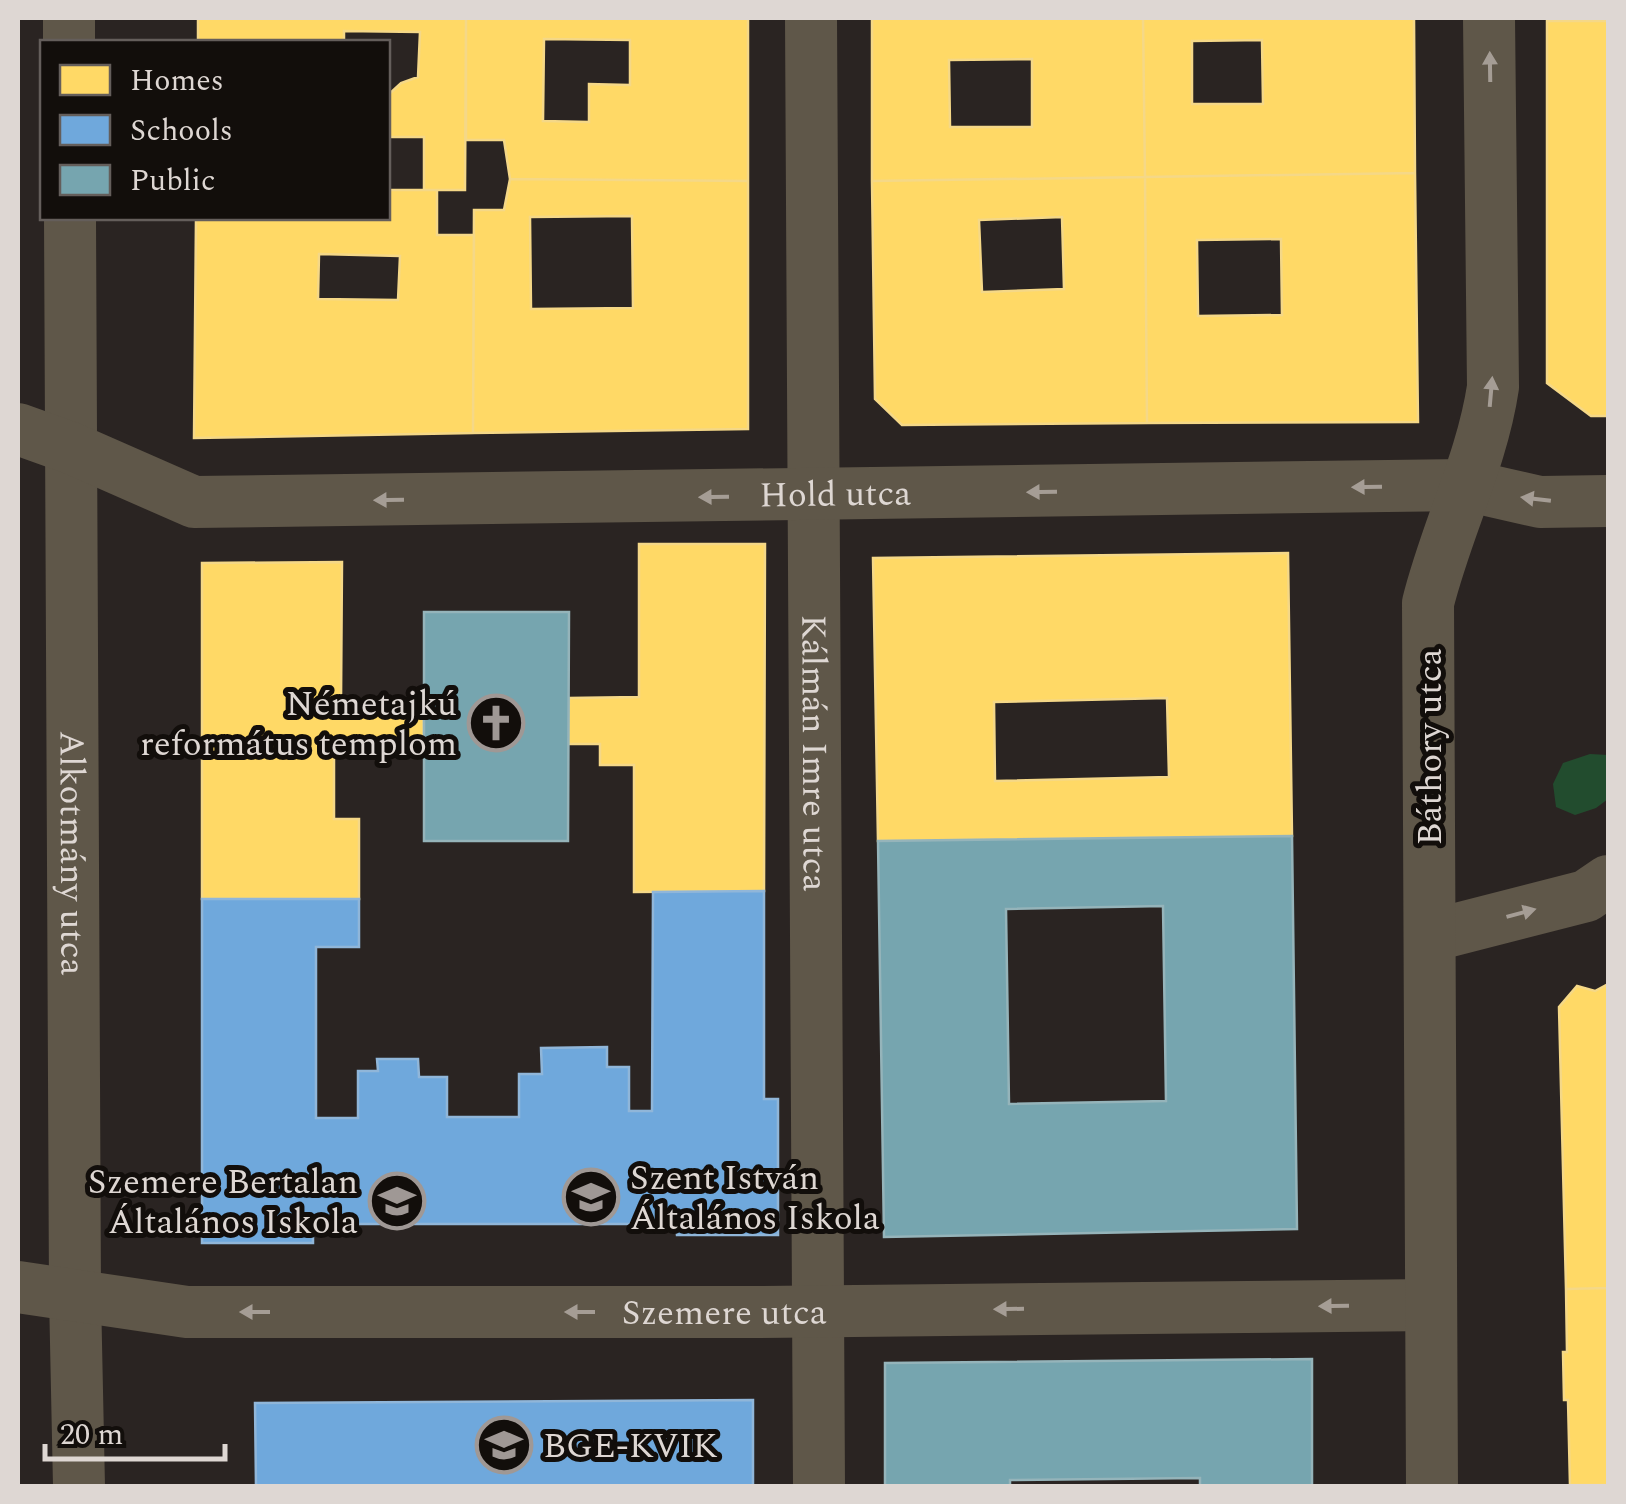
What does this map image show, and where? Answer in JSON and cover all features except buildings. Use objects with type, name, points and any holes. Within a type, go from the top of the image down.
[{"type":"street","name":"Kálmán Imre utca","points":[[811,18],[818,1486]]},
{"type":"street","name":"Báthory utca","points":[[1432,1486],[1428,603],[1438,562],[1488,417],[1493,387],[1489,18]]},
{"type":"street","name":"Alkotmány utca","points":[[70,220],[79,1486]]},
{"type":"street","name":"Hold utca","points":[[18,429],[72,448],[194,502],[1465,485],[1540,502],[1608,501]]},
{"type":"street","points":[[1430,936],[1586,896],[1608,881]]},
{"type":"street","name":"Szemere utca","points":[[18,1286],[187,1312],[1431,1305]]},
{"type":"green space","points":[[1590,754],[1608,755],[1608,799],[1575,815],[1556,807],[1553,784],[1563,763]]},
{"type":"place","name":"Németajkú református templom","points":[[496,723]]},
{"type":"place","name":"Szent István Általános Iskola","points":[[591,1197]]},
{"type":"place","name":"Szemere Bertalan Általános Iskola","points":[[397,1201]]},
{"type":"place","name":"BGE-KVIK","points":[[504,1445]]}]
